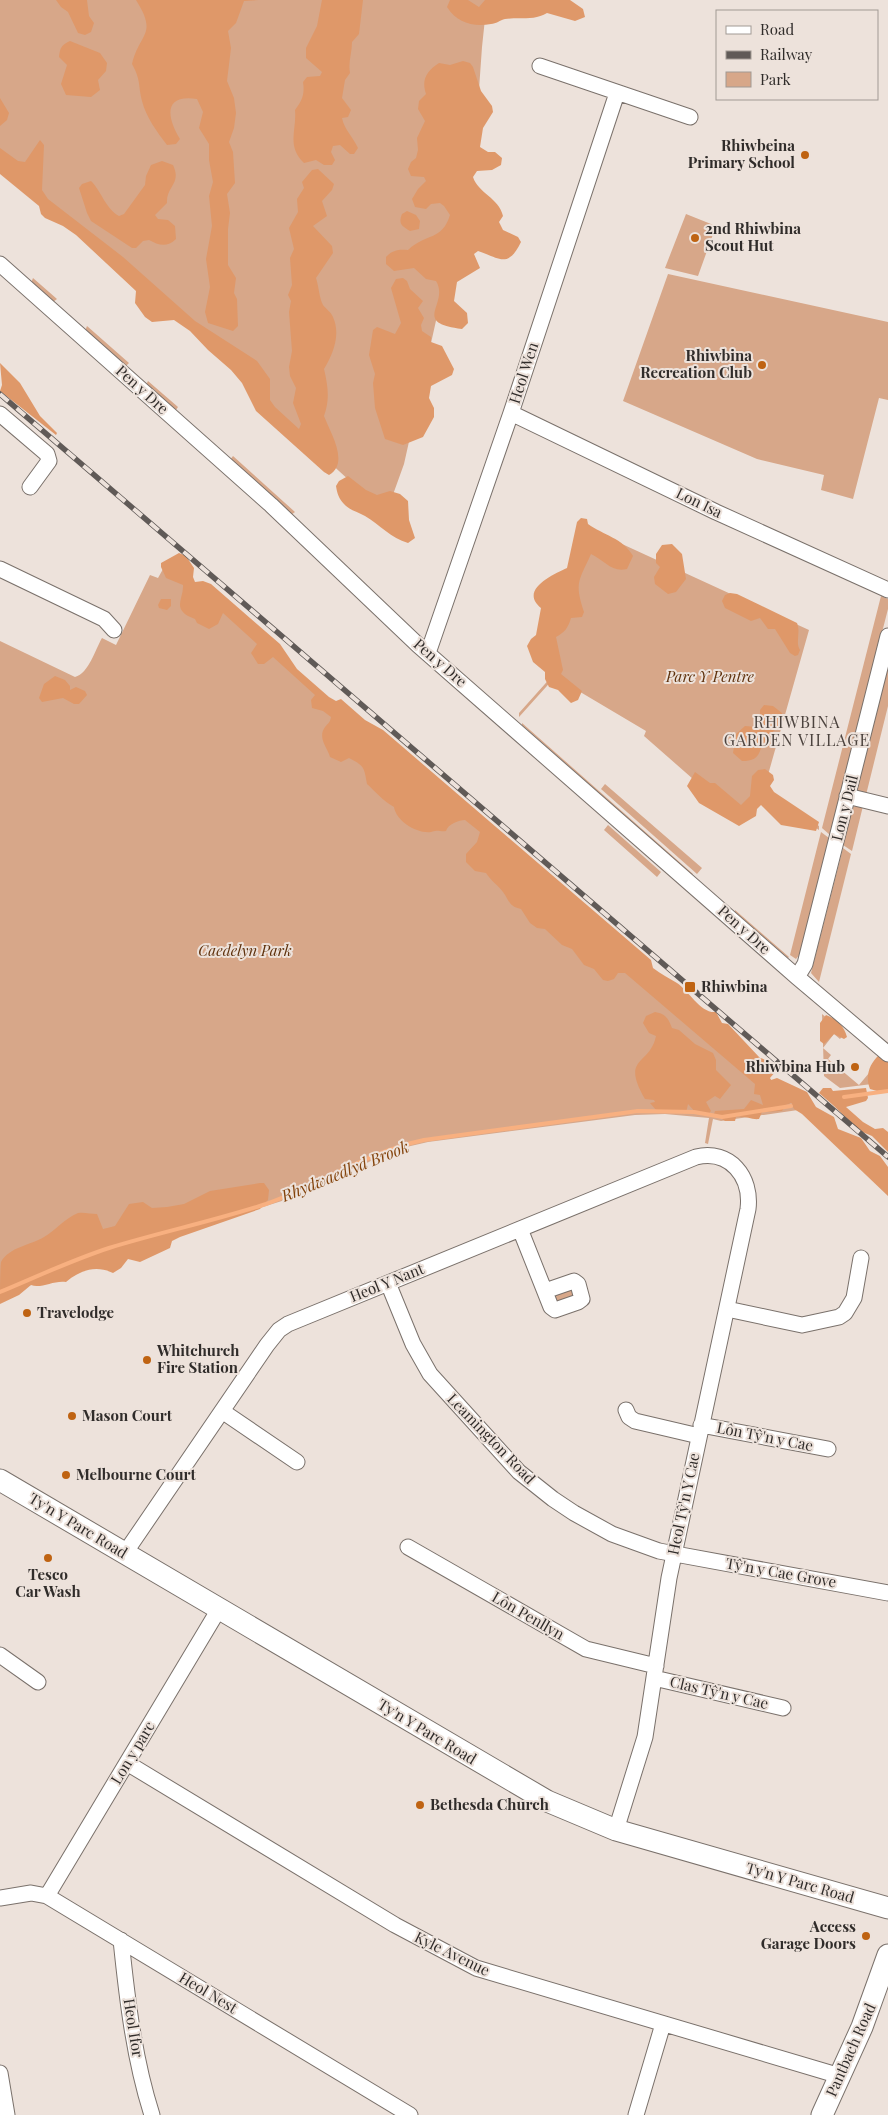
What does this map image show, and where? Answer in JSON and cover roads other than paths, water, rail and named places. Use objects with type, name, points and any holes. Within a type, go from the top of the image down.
[{"type":"street","points":[[540,66],[690,116]]},
{"type":"street","name":"Heol Wen","points":[[428,653],[511,413],[617,93]]},
{"type":"street","name":"Pen y Dre","points":[[0,264],[249,486],[428,653],[797,977],[888,1054]]},
{"type":"street","name":"Lon Isa","points":[[511,413],[716,512],[888,590]]},
{"type":"street","points":[[0,414],[47,454],[49,461],[30,487]]},
{"type":"street","points":[[0,569],[104,619],[114,630]]},
{"type":"street","name":"Lon y Dail","points":[[797,977],[805,964],[888,636]]},
{"type":"street","points":[[847,796],[888,806]]},
{"type":"street","name":"Heol Y Nant","points":[[124,1553],[279,1330],[304,1317],[635,1181],[704,1155],[728,1161],[739,1170],[744,1178]]},
{"type":"street","name":"Heol Tŷ'n Y Cae","points":[[616,1830],[644,1742],[674,1554],[748,1209],[749,1199],[744,1178]]},
{"type":"street","points":[[520,1229],[545,1291]]},
{"type":"street","points":[[727,1309],[802,1325],[839,1317],[845,1313],[854,1298],[861,1258]]},
{"type":"street","name":"Leamington Road","points":[[388,1283],[413,1344],[430,1374],[519,1472],[553,1499],[593,1524],[649,1548],[674,1554]]},
{"type":"street","name":"Lôn Tŷ'n y Cae","points":[[626,1410],[629,1417],[635,1421],[828,1449]]},
{"type":"street","points":[[222,1411],[297,1462]]},
{"type":"street","name":"Ty'n Y Parc Road","points":[[0,1480],[515,1783],[568,1811],[616,1830],[888,1908]]},
{"type":"street","name":"Lôn Penllyn","points":[[408,1547],[586,1649],[655,1672]]},
{"type":"street","name":"Tŷ'n y Cae Grove","points":[[674,1554],[888,1593]]},
{"type":"street","name":"Lon y parc","points":[[47,1896],[219,1609]]},
{"type":"street","points":[[0,1655],[38,1682]]},
{"type":"street","name":"Clas Tŷ'n y Cae","points":[[655,1672],[783,1708]]},
{"type":"street","name":"Kyle Avenue","points":[[127,1763],[395,1925],[476,1968],[840,2076]]},
{"type":"street","name":"Heol Nest","points":[[0,1898],[31,1893],[47,1896],[410,2115]]},
{"type":"street","name":"Heol Ifor","points":[[121,1940],[140,2067],[152,2115]]},
{"type":"street","name":"Pantbach Road","points":[[822,2115],[872,2003],[888,1955]]},
{"type":"street","points":[[636,2115],[663,2024]]},
{"type":"street","points":[[0,2073],[7,2115]]},
{"type":"waterway","name":"Rhydwaedlyd Brook","points":[[844,1097],[888,1091]]},
{"type":"waterway","name":"Rhydwaedlyd Brook","points":[[0,1292],[109,1248],[266,1204],[383,1152],[424,1140],[638,1111],[694,1112],[722,1117],[791,1106]]},
{"type":"railway","points":[[0,394],[888,1157]]},
{"type":"place","name":"Rhiwbeina Primary School","points":[[805,155]]},
{"type":"place","name":"2nd Rhiwbina Scout Hut","points":[[695,238]]},
{"type":"place","name":"Rhiwbina Recreation Club","points":[[762,365]]},
{"type":"place","name":"Rhiwbina","points":[[690,987]]},
{"type":"place","name":"Rhiwbina Hub","points":[[855,1067]]},
{"type":"place","name":"Travelodge","points":[[27,1313]]},
{"type":"place","name":"Whitchurch Fire Station","points":[[147,1360]]},
{"type":"place","name":"Mason Court","points":[[72,1416]]},
{"type":"place","name":"Melbourne Court","points":[[66,1475]]},
{"type":"place","name":"Tesco Car Wash","points":[[48,1558]]},
{"type":"place","name":"Bethesda Church","points":[[420,1805]]},
{"type":"place","name":"Access Garage Doors","points":[[866,1936]]},
{"type":"district","name":"RHIWBINA GARDEN VILLAGE","points":[[797,731]]},
{"type":"park label","name":"Parc Y Pentre","points":[[710,677]]},
{"type":"park label","name":"Caedelyn Park","points":[[245,951]]}]
